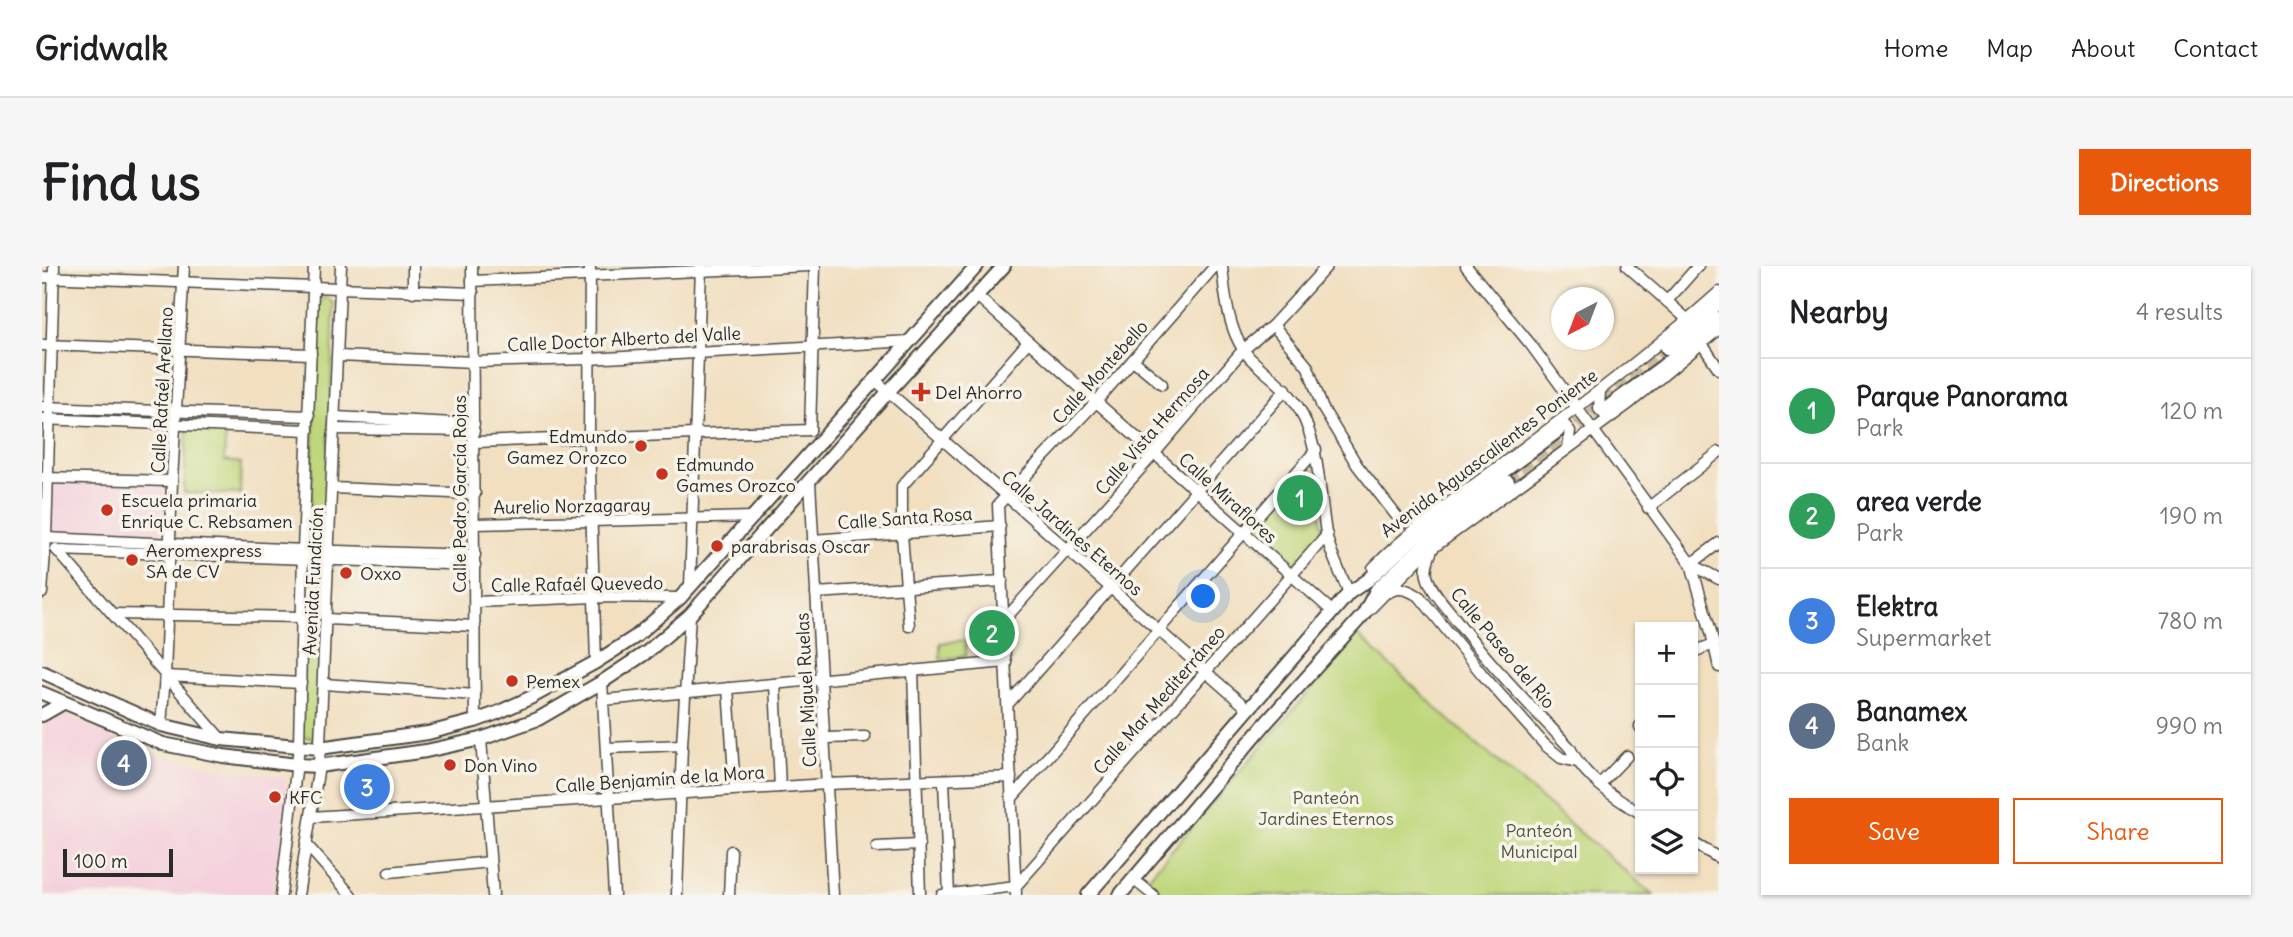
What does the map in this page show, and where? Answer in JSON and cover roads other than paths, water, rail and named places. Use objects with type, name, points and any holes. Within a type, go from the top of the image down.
[{"type":"main road","points":[[43,670],[161,725],[221,739],[319,748],[428,733],[475,721],[532,697],[635,637],[680,598],[977,266]]},
{"type":"main road","points":[[42,691],[63,703],[163,744],[223,756],[297,765],[319,766],[426,751],[481,739],[538,719],[647,652],[690,615],[888,391],[1004,266]]},
{"type":"main road","points":[[1667,348],[1719,303]]},
{"type":"main road","name":"Avenida Aguascalientes Poniente","points":[[1608,413],[1719,318]]},
{"type":"main road","name":"Avenida Aguascalientes Poniente","points":[[1088,895],[1349,593],[1414,538],[1557,427]]},
{"type":"main road","name":"Avenida Aguascalientes Poniente","points":[[1120,895],[1265,724],[1363,615],[1377,589],[1420,546],[1508,482]]},
{"type":"main road","points":[[42,715],[63,703]]},
{"type":"street","points":[[42,593],[47,345],[54,266]]},
{"type":"street","name":"Calle Rafaél Arellano","points":[[161,725],[184,266]]},
{"type":"street","name":"Avenida Fundición","points":[[281,895],[299,746],[314,266]]},
{"type":"street","name":"Avenida Fundición","points":[[297,895],[319,766],[341,266]]},
{"type":"street","points":[[413,266],[413,292]]},
{"type":"street","name":"Calle Pedro García Rojas","points":[[472,266],[475,721]]},
{"type":"street","points":[[472,281],[590,271],[809,266]]},
{"type":"street","points":[[810,430],[815,266]]},
{"type":"street","name":"Calle Montebello","points":[[1006,496],[1096,402],[1215,266]]},
{"type":"street","points":[[1222,266],[1228,307],[1243,351],[1286,389],[1299,408],[1316,450],[1327,535],[1349,593]]},
{"type":"street","name":"Calle Vista Hermosa","points":[[1004,620],[1243,351],[1273,325],[1327,266]]},
{"type":"street","points":[[1466,266],[1531,345],[1691,564],[1719,667]]},
{"type":"street","points":[[1627,266],[1688,320]]},
{"type":"street","points":[[1667,301],[1698,266]]},
{"type":"street","points":[[690,588],[701,268]]},
{"type":"street","points":[[590,271],[589,438],[596,662]]},
{"type":"street","points":[[42,277],[473,293]]},
{"type":"street","name":"Avenida Aguascalientes Poniente","points":[[1557,427],[1719,292]]},
{"type":"street","name":"Calle Miraflores","points":[[977,296],[1333,612]]},
{"type":"street","points":[[1273,325],[1308,367],[1322,407],[1357,465],[1402,523]]},
{"type":"street","name":"Avenida Aguascalientes Poniente","points":[[1363,615],[1406,570],[1434,547],[1592,429],[1608,413],[1719,329]]},
{"type":"street","name":"Calle Doctor Alberto del Valle","points":[[338,356],[474,362],[588,359],[911,341]]},
{"type":"street","points":[[909,626],[902,534],[902,486],[1028,342]]},
{"type":"street","points":[[1702,344],[1719,369]]},
{"type":"street","points":[[47,345],[311,354]]},
{"type":"street","points":[[1133,360],[1162,384]]},
{"type":"street","name":"Calle Jardines Eternos","points":[[875,380],[1248,709]]},
{"type":"street","points":[[1007,705],[1286,389]]},
{"type":"street","points":[[1600,391],[1599,409],[1608,413]]},
{"type":"street","points":[[46,407],[309,416]]},
{"type":"street","points":[[335,417],[474,432]]},
{"type":"street","points":[[46,419],[308,430]]},
{"type":"street","points":[[1557,427],[1564,424],[1570,431],[1568,447]]},
{"type":"street","points":[[335,429],[589,438],[810,430],[821,440]]},
{"type":"street","points":[[1012,798],[1316,450]]},
{"type":"street","points":[[1648,508],[1719,452]]},
{"type":"street","points":[[45,478],[172,481]]},
{"type":"street","name":"Calle Miguel Ruelas","points":[[810,482],[833,895]]},
{"type":"street","points":[[333,488],[475,495]]},
{"type":"street","points":[[942,895],[1016,891],[998,505],[1006,496]]},
{"type":"street","name":"Aurelio Norzagaray","points":[[475,524],[754,517]]},
{"type":"street","name":"Calle Santa Rosa","points":[[813,540],[999,526]]},
{"type":"street","name":"Calle Mar Mediterráneo","points":[[1016,891],[1205,671],[1327,535]]},
{"type":"street","points":[[44,536],[170,549]]},
{"type":"street","points":[[44,536],[221,739]]},
{"type":"street","points":[[1691,564],[1719,542]]},
{"type":"street","name":"Calle Paseo del Río","points":[[1434,547],[1427,561],[1427,575],[1442,601],[1498,671],[1570,748],[1577,762],[1614,798],[1635,809]]},
{"type":"street","points":[[57,550],[170,549],[475,560]]},
{"type":"street","points":[[1691,564],[1719,579]]},
{"type":"street","points":[[816,593],[1002,581]]},
{"type":"street","name":"Calle Paseo del Río","points":[[1385,594],[1396,588],[1410,590],[1420,597],[1482,674],[1545,745],[1560,758],[1577,762]]},
{"type":"street","name":"Calle Rafaél Quevedo","points":[[475,602],[595,597],[680,598]]},
{"type":"street","points":[[113,614],[302,617]]},
{"type":"street","points":[[677,895],[690,615]]},
{"type":"street","points":[[326,619],[475,626]]},
{"type":"street","points":[[1698,650],[1714,644]]},
{"type":"street","points":[[604,700],[1006,662]]},
{"type":"street","points":[[42,691],[43,670]]},
{"type":"street","points":[[913,670],[920,895]]},
{"type":"street","points":[[165,676],[301,683]]},
{"type":"street","points":[[602,682],[614,895]]},
{"type":"street","points":[[324,684],[475,695]]},
{"type":"street","points":[[775,684],[780,787]]},
{"type":"street","points":[[728,688],[735,789]]},
{"type":"street","points":[[824,738],[865,737]]},
{"type":"street","points":[[481,739],[493,895]]},
{"type":"street","points":[[607,748],[682,745]]},
{"type":"street","points":[[1600,784],[1627,756]]},
{"type":"street","name":"Calle Benjamín de la Mora","points":[[311,817],[735,789],[1011,777]]},
{"type":"street","points":[[944,780],[949,895]]},
{"type":"street","points":[[306,844],[351,895]]},
{"type":"street","points":[[877,847],[919,845]]},
{"type":"street","points":[[1698,846],[1719,858]]},
{"type":"street","points":[[729,895],[731,851]]},
{"type":"street","points":[[287,855],[296,866],[294,883],[297,895]]},
{"type":"street","points":[[389,872],[490,862]]},
{"type":"street","points":[[1133,879],[1153,895]]},
{"type":"tunnel","points":[[1558,431],[1667,348]]},
{"type":"tunnel","points":[[1508,482],[1608,407]]},
{"type":"place","name":"Del Ahorro","points":[[921,392]]},
{"type":"place","name":"Edmundo Gamez Orozco","points":[[641,446]]},
{"type":"place","name":"Edmundo Games Orozco","points":[[662,474]]},
{"type":"place","name":"Parque Panorama","points":[[1300,498]]},
{"type":"place","name":"Escuela primaria Enrique C. Rebsamen","points":[[107,510]]},
{"type":"place","name":"parabrisas Oscar","points":[[717,546]]},
{"type":"place","name":"Aeromexpress SA de CV","points":[[132,560]]},
{"type":"place","name":"Oxxo","points":[[346,573]]},
{"type":"place","name":"area verde","points":[[992,633]]},
{"type":"place","name":"Pemex","points":[[512,681]]},
{"type":"place","name":"Banamex","points":[[124,763]]},
{"type":"place","name":"Don Vino","points":[[450,765]]},
{"type":"place","name":"Elektra","points":[[367,787]]},
{"type":"place","name":"KFC","points":[[275,797]]},
{"type":"park label","name":"Panteón Jardines Eternos","points":[[1326,807]]},
{"type":"park label","name":"Panteón Municipal","points":[[1539,840]]}]
